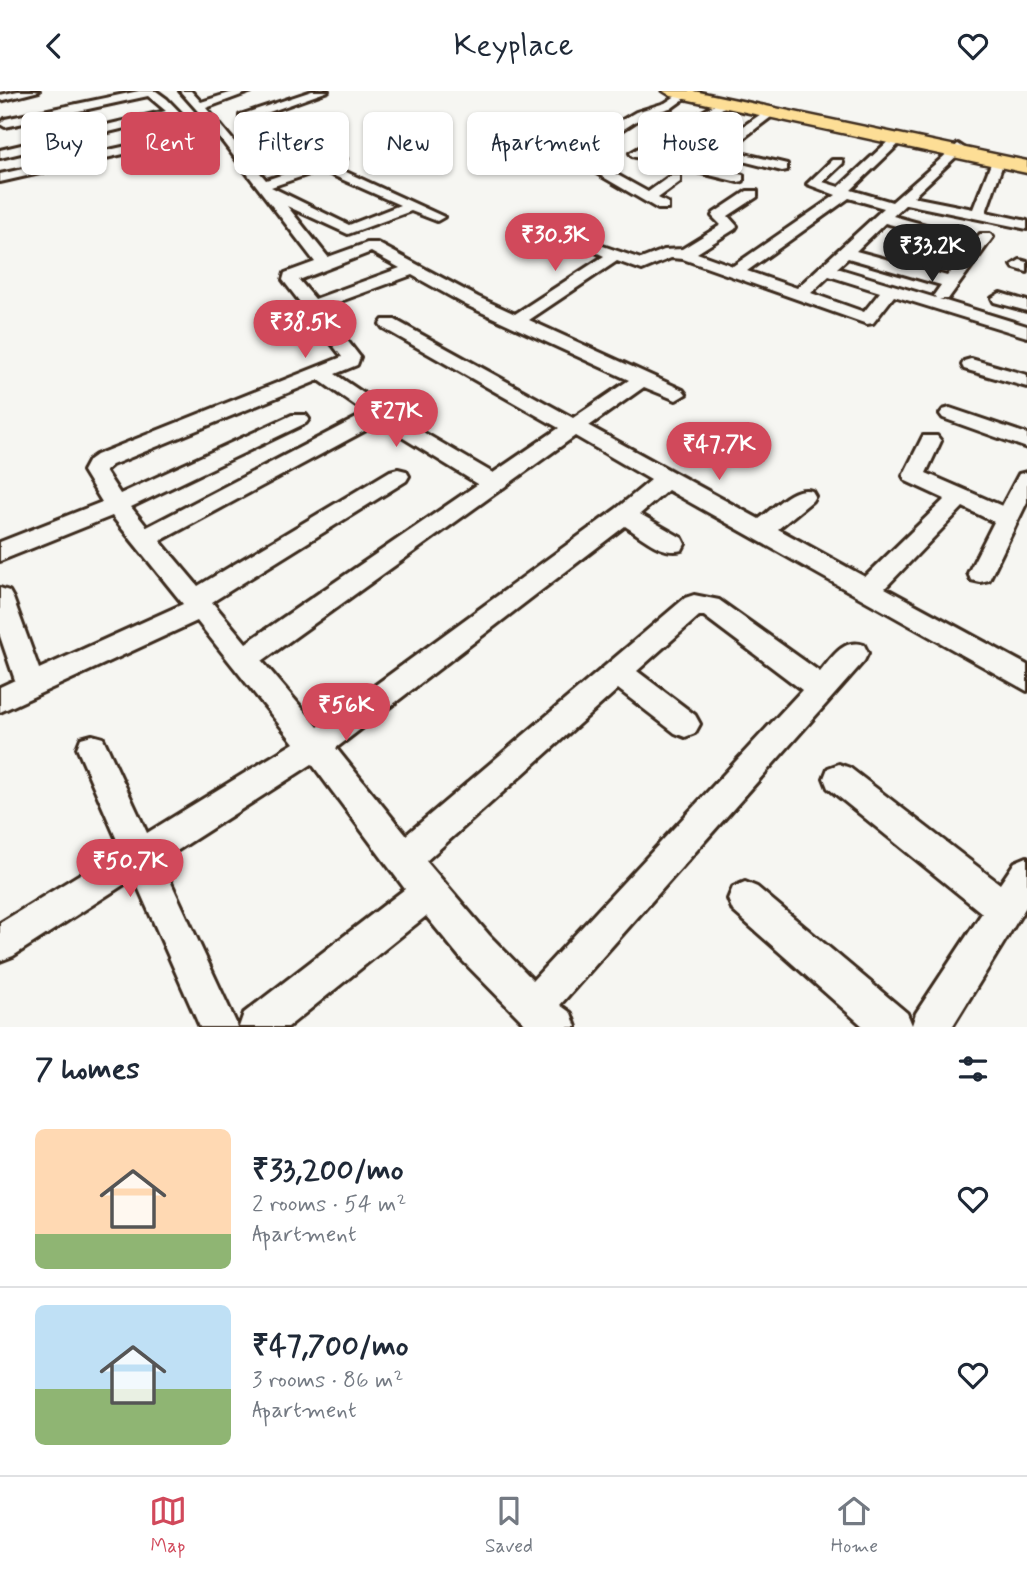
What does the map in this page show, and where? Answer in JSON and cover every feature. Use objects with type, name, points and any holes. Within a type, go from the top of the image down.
[{"type":"highway","points":[[682,92],[1027,165]]},
{"type":"highway","points":[[682,92],[1027,165]]},
{"type":"street","points":[[0,98],[34,91]]},
{"type":"street","points":[[5,124],[99,91]]},
{"type":"street","points":[[178,112],[247,91]]},
{"type":"street","points":[[258,112],[323,91]]},
{"type":"street","points":[[624,123],[640,114],[668,106],[682,92]]},
{"type":"street","points":[[5,124],[163,101],[234,113]]},
{"type":"street","points":[[163,101],[172,112]]},
{"type":"street","points":[[709,112],[725,102]]},
{"type":"street","points":[[200,107],[324,263]]},
{"type":"street","points":[[743,132],[771,112]]},
{"type":"street","points":[[5,124],[21,139]]},
{"type":"street","points":[[734,272],[844,193],[898,139]]},
{"type":"street","points":[[0,154],[21,149]]},
{"type":"street","points":[[799,295],[956,149]]},
{"type":"street","points":[[743,157],[782,167]]},
{"type":"street","points":[[978,215],[998,161]]},
{"type":"street","points":[[837,163],[814,184],[894,208],[978,215],[1027,225]]},
{"type":"street","points":[[612,177],[629,170]]},
{"type":"street","points":[[0,178],[21,171]]},
{"type":"street","points":[[266,189],[301,175]]},
{"type":"street","points":[[343,175],[437,217]]},
{"type":"street","points":[[608,175],[663,206]]},
{"type":"street","points":[[649,198],[681,181],[658,175]]},
{"type":"street","points":[[725,175],[738,178]]},
{"type":"street","points":[[266,189],[348,230]]},
{"type":"street","points":[[685,254],[728,227],[730,224],[719,216],[751,194]]},
{"type":"street","points":[[310,244],[411,206]]},
{"type":"street","points":[[894,208],[929,231],[982,241],[953,283],[934,304]]},
{"type":"street","points":[[897,267],[929,231]]},
{"type":"street","points":[[676,394],[516,321],[372,246],[291,276],[310,307],[351,357],[350,361],[104,460],[96,465],[94,471],[116,505],[315,746],[428,892],[545,1017],[854,653]]},
{"type":"street","points":[[595,248],[642,265],[669,253],[685,254],[867,319],[890,290]]},
{"type":"street","points":[[846,253],[953,283]]},
{"type":"street","points":[[516,321],[615,256]]},
{"type":"street","points":[[310,307],[412,269]]},
{"type":"street","points":[[827,270],[1027,331]]},
{"type":"street","points":[[1000,298],[1027,306]]},
{"type":"street","points":[[389,324],[1025,675]]},
{"type":"street","points":[[971,365],[1027,381]]},
{"type":"street","points":[[322,374],[380,414],[495,484]]},
{"type":"street","points":[[243,660],[642,379]]},
{"type":"street","points":[[144,539],[380,414]]},
{"type":"street","points":[[950,414],[1027,441]]},
{"type":"street","points":[[0,552],[116,505],[299,419]]},
{"type":"street","points":[[930,441],[914,476],[1007,518]]},
{"type":"street","points":[[0,700],[198,604],[398,475]]},
{"type":"street","points":[[0,943],[315,746],[624,515],[668,478]]},
{"type":"street","points":[[979,573],[1027,479]]},
{"type":"street","points":[[761,530],[804,496]]},
{"type":"street","points":[[868,590],[959,498]]},
{"type":"street","points":[[624,515],[673,544]]},
{"type":"street","points":[[0,597],[31,685]]},
{"type":"street","points":[[404,859],[694,605],[710,607],[822,689]]},
{"type":"street","points":[[617,672],[684,725]]},
{"type":"street","points":[[92,748],[219,1027]]},
{"type":"street","points":[[839,778],[1004,909]]},
{"type":"street","points":[[930,1027],[1027,874]]},
{"type":"street","points":[[257,1027],[428,892]]},
{"type":"street","points":[[745,899],[893,1027]]}]
